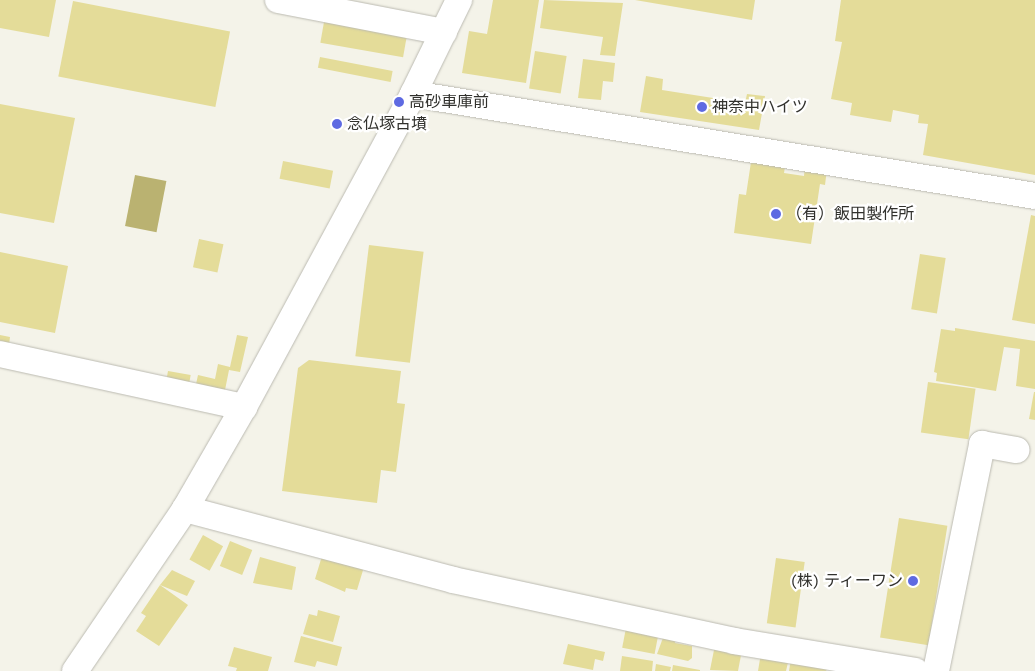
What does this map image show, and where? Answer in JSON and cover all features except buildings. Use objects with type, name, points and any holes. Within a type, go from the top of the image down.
[{"type":"street","points":[[278,0],[444,32]]},
{"type":"street","points":[[75,671],[185,509],[244,408],[413,94],[460,0]]},
{"type":"street","points":[[413,94],[1035,196]]},
{"type":"street","points":[[0,354],[244,408]]},
{"type":"street","points":[[936,671],[982,444],[1016,450]]},
{"type":"street","points":[[185,509],[453,580],[734,641],[916,671]]},
{"type":"shaded area","points":[[135,175],[166,181],[156,232],[125,226]]},
{"type":"place","name":"高砂車庫前","points":[[399,102]]},
{"type":"place","name":"神奈中ハイツ","points":[[702,107]]},
{"type":"place","name":"念仏塚古墳","points":[[337,124]]},
{"type":"place","name":"（有）飯田製作所","points":[[776,214]]},
{"type":"place","name":"(株) ティーワン","points":[[913,581]]}]
